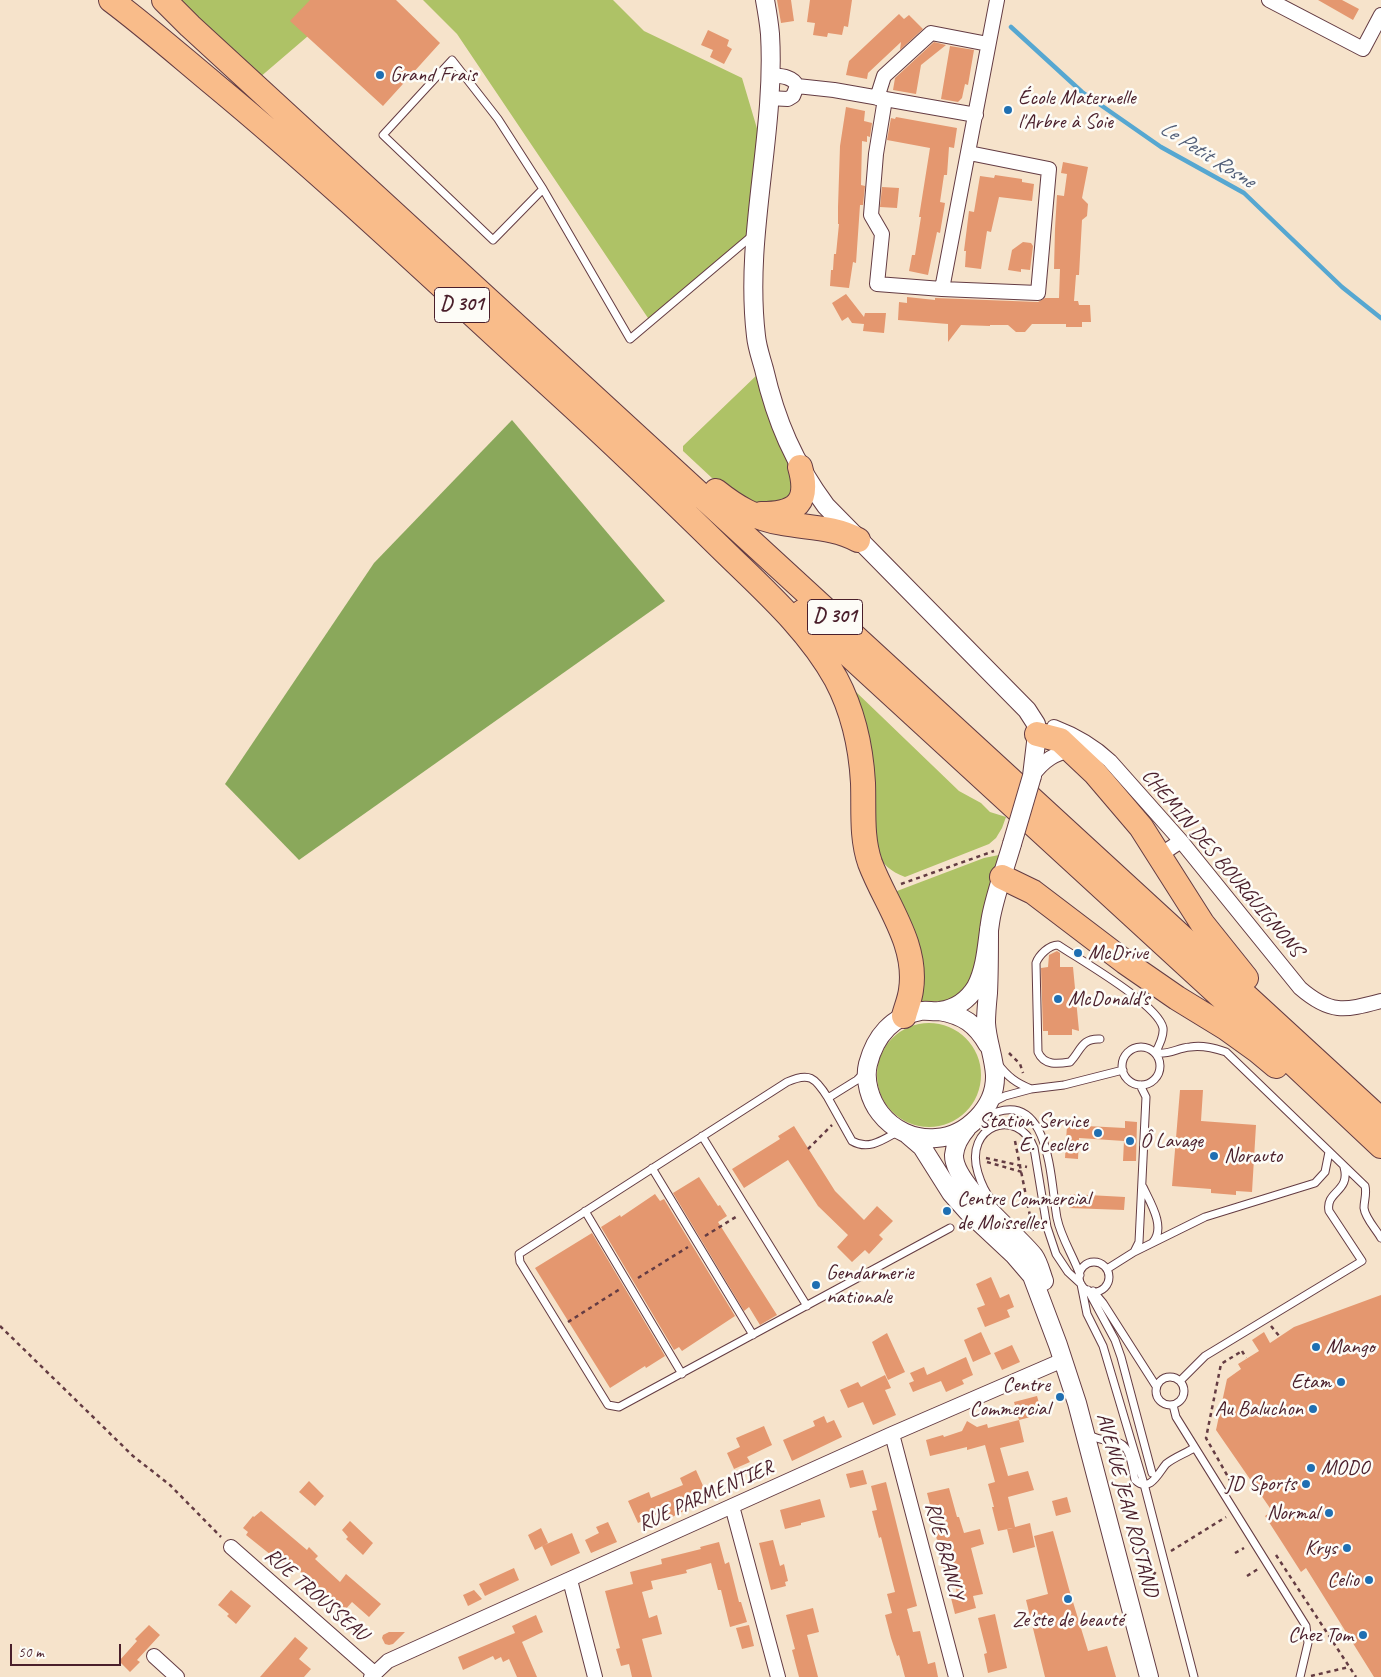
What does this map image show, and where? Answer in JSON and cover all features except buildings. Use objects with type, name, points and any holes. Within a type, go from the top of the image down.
[{"type":"highway","points":[[111,0],[276,136]]},
{"type":"highway","name":"D 301","points":[[137,0],[276,136],[647,475],[824,632],[1381,1146]]},
{"type":"highway","name":"D 301","points":[[164,0],[1381,1120]]},
{"type":"highway","points":[[288,115],[716,491],[745,511],[758,517],[782,523],[841,532],[858,540]]},
{"type":"highway","points":[[745,511],[772,514],[785,512],[793,507],[802,498],[805,489],[800,467]]},
{"type":"highway","points":[[647,475],[802,630],[818,651],[845,699],[857,737],[861,760],[864,842],[870,862],[903,934],[910,956],[912,979],[904,1016]]},
{"type":"highway","points":[[1036,729],[1060,740],[1072,750],[1095,773],[1141,827],[1202,923],[1223,951],[1246,976],[1251,999]]},
{"type":"highway","points":[[1002,877],[1033,892],[1147,978],[1258,1051],[1298,1085],[1381,1163]]},
{"type":"street","points":[[765,0],[770,33],[769,85],[756,232],[754,286],[756,337],[772,402],[788,444],[800,467],[826,506],[1027,710],[1036,729],[1032,776],[1002,877],[980,976],[976,987],[967,998],[958,1005],[939,1011]]},
{"type":"street","points":[[1269,0],[1363,49],[1381,15]]},
{"type":"street","points":[[942,289],[996,2]]},
{"type":"street","points":[[968,153],[1049,169],[1038,293],[877,284],[882,234],[871,215],[884,76],[931,34],[988,44]]},
{"type":"street","points":[[790,78],[795,81],[797,86],[793,96],[788,99],[769,85],[790,78]]},
{"type":"street","points":[[797,86],[834,90],[976,115]]},
{"type":"street","name":"CHEMIN DES BOURGUIGNONS","points":[[1036,729],[1054,727],[1076,735],[1097,749],[1110,761],[1182,841],[1300,988],[1313,999],[1324,1005],[1345,1009],[1381,1001]]},
{"type":"street","points":[[1032,776],[1041,764],[1049,758],[1087,747],[1097,749]]},
{"type":"street","points":[[1160,855],[1182,841]]},
{"type":"street","points":[[989,929],[986,1022],[992,1054],[995,1077],[991,1096],[982,1113],[968,1127],[950,1136],[924,1138],[904,1132],[886,1120],[875,1107],[869,1091],[867,1069],[873,1047],[885,1029],[904,1016],[921,1011],[939,1011],[955,1014],[971,1023],[982,1033],[992,1054]]},
{"type":"street","name":"AVENUE JEAN ROSTAND","points":[[968,1127],[955,1148],[955,1163],[959,1173],[977,1196],[1035,1257],[1045,1282],[1061,1352],[1149,1677]]},
{"type":"street","name":"AVENUE JEAN ROSTAND","points":[[904,1132],[922,1147],[951,1193],[968,1212],[1029,1271],[1061,1352]]},
{"type":"street","name":"RUE PARMENTIER","points":[[372,1675],[388,1661],[892,1434],[1061,1352]]},
{"type":"street","name":"RUE BRANLY","points":[[892,1434],[956,1677]]},
{"type":"street","points":[[732,1506],[778,1677]]},
{"type":"street","name":"RUE TROUSSEAU","points":[[231,1547],[372,1675]]},
{"type":"street","points":[[570,1580],[595,1677]]},
{"type":"street","points":[[154,1656],[177,1677]]},
{"type":"lane","points":[[543,189],[493,240],[383,135],[452,60],[498,119],[543,189],[630,339],[756,232]]},
{"type":"lane","points":[[1100,1039],[1087,1041],[1070,1062],[1050,1063],[1044,1061],[1040,1056],[1038,1052],[1036,963],[1051,946],[1058,945],[1132,994],[1160,1018],[1163,1030],[1155,1053],[1160,1064],[1158,1075],[1151,1083],[1140,1085],[1130,1081],[1123,1070],[1123,1060],[1131,1050],[1144,1047],[1155,1053],[1173,1053],[1189,1047],[1212,1047],[1226,1052],[1365,1186],[1367,1193],[1364,1206],[1365,1212],[1381,1238]]},
{"type":"lane","points":[[992,1054],[1012,1079],[1031,1089]]},
{"type":"lane","points":[[828,1098],[857,1080],[867,1069]]},
{"type":"lane","points":[[986,1105],[1006,1096],[1031,1089],[1064,1085],[1123,1070]]},
{"type":"lane","points":[[904,1132],[876,1143],[858,1144],[852,1141],[820,1085],[812,1078],[800,1076],[786,1082],[519,1254],[520,1262],[608,1405],[619,1407],[950,1228]]},
{"type":"lane","points":[[1134,1252],[1139,1242],[1141,1230],[1143,1187],[1146,1097],[1140,1085]]},
{"type":"lane","points":[[968,1127],[988,1116],[1006,1111],[1021,1113],[1036,1125],[1049,1160],[1057,1218],[1062,1235],[1080,1275],[1088,1314],[1103,1346],[1144,1484],[1194,1677]]},
{"type":"lane","points":[[1035,1257],[982,1187],[975,1148],[982,1135],[993,1127],[1006,1125],[1022,1130],[1031,1141],[1048,1227],[1056,1254],[1068,1272],[1103,1303],[1156,1386],[1156,1395],[1161,1402],[1173,1405],[1178,1403],[1184,1395],[1183,1385],[1176,1378],[1166,1376],[1156,1386]]},
{"type":"lane","points":[[702,1136],[807,1306]]},
{"type":"lane","points":[[1107,1269],[1134,1252],[1204,1217],[1315,1183],[1325,1172],[1329,1152]]},
{"type":"lane","points":[[1180,1380],[1205,1356],[1362,1261],[1329,1211],[1330,1200],[1345,1182],[1347,1176],[1343,1164]]},
{"type":"lane","points":[[652,1168],[753,1335]]},
{"type":"lane","points":[[1143,1187],[1159,1225],[1156,1238],[1151,1244]]},
{"type":"lane","points":[[585,1211],[682,1374]]},
{"type":"lane","points":[[1080,1275],[1083,1267],[1091,1262],[1100,1263],[1107,1269],[1108,1282],[1102,1289],[1090,1290]]},
{"type":"lane","points":[[1090,1290],[1115,1340],[1121,1357],[1152,1473]]},
{"type":"lane","points":[[1173,1405],[1176,1418],[1194,1448],[1306,1626],[1308,1643],[1300,1676]]},
{"type":"lane","points":[[1084,1432],[1097,1439],[1123,1444],[1127,1449],[1135,1480],[1138,1483],[1144,1484],[1150,1483],[1159,1476],[1166,1465],[1194,1448]]},
{"type":"path","points":[[882,891],[1012,844]]},
{"type":"path","points":[[808,1149],[839,1118]]},
{"type":"path","points":[[560,1327],[748,1209]]},
{"type":"path","points":[[0,1326],[133,1456],[170,1484],[231,1547]]},
{"type":"path","points":[[1235,1490],[1206,1438],[1221,1364],[1242,1351]]},
{"type":"path","points":[[1125,1588],[1150,1582],[1167,1554],[1235,1511]]},
{"type":"path","points":[[1274,1551],[1356,1677]]},
{"type":"path","points":[[1300,1676],[1308,1677],[1349,1667]]},
{"type":"green space","points":[[171,0],[350,0],[259,78]]},
{"type":"green space","points":[[423,0],[613,0],[644,31],[742,78],[764,152],[756,232],[650,321],[457,34]]},
{"type":"green space","points":[[759,373],[797,479],[790,500],[763,506],[730,492],[683,451],[683,446]]},
{"type":"green space","points":[[512,420],[665,601],[299,860],[225,784],[374,563]]},
{"type":"green space","points":[[854,690],[959,791],[981,803],[990,812],[1006,817],[996,838],[989,844],[905,877],[884,864],[876,851],[863,717]]},
{"type":"green space","points":[[999,855],[988,895],[975,973],[968,991],[948,1001],[917,1002],[893,895],[897,891],[984,858]]},
{"type":"green space","points":[[929,1023],[949,1027],[966,1038],[977,1055],[981,1075],[977,1095],[966,1112],[949,1123],[929,1127],[909,1123],[892,1112],[881,1095],[877,1075],[881,1055],[892,1038],[909,1027]]},
{"type":"waterway","name":"Le Petit Rosne","points":[[1011,27],[1082,92],[1161,147],[1244,193],[1342,287],[1381,318]]},
{"type":"place","name":"Grand Frais","points":[[380,75]]},
{"type":"place","name":"École Maternelle l'Arbre à Soie","points":[[1008,110]]},
{"type":"place","name":"McDrive","points":[[1078,953]]},
{"type":"place","name":"McDonald's","points":[[1058,999]]},
{"type":"place","name":"Station Service E. Leclerc","points":[[1098,1133]]},
{"type":"place","name":"Ô Lavage","points":[[1130,1141]]},
{"type":"place","name":"Norauto","points":[[1214,1156]]},
{"type":"place","name":"Centre Commercial de Moisselles","points":[[947,1211]]},
{"type":"place","name":"Gendarmerie nationale","points":[[816,1285]]},
{"type":"place","name":"Mango","points":[[1316,1347]]},
{"type":"place","name":"Etam","points":[[1341,1382]]},
{"type":"place","name":"Centre Commercial","points":[[1060,1397]]},
{"type":"place","name":"Au Baluchon","points":[[1313,1409]]},
{"type":"place","name":"MODO","points":[[1311,1468]]},
{"type":"place","name":"JD Sports","points":[[1306,1484]]},
{"type":"place","name":"Normal","points":[[1329,1513]]},
{"type":"place","name":"Krys","points":[[1347,1548]]},
{"type":"place","name":"Celio","points":[[1369,1580]]},
{"type":"place","name":"Ze'ste de beauté","points":[[1068,1599]]},
{"type":"place","name":"Chez Tom","points":[[1363,1635]]}]
